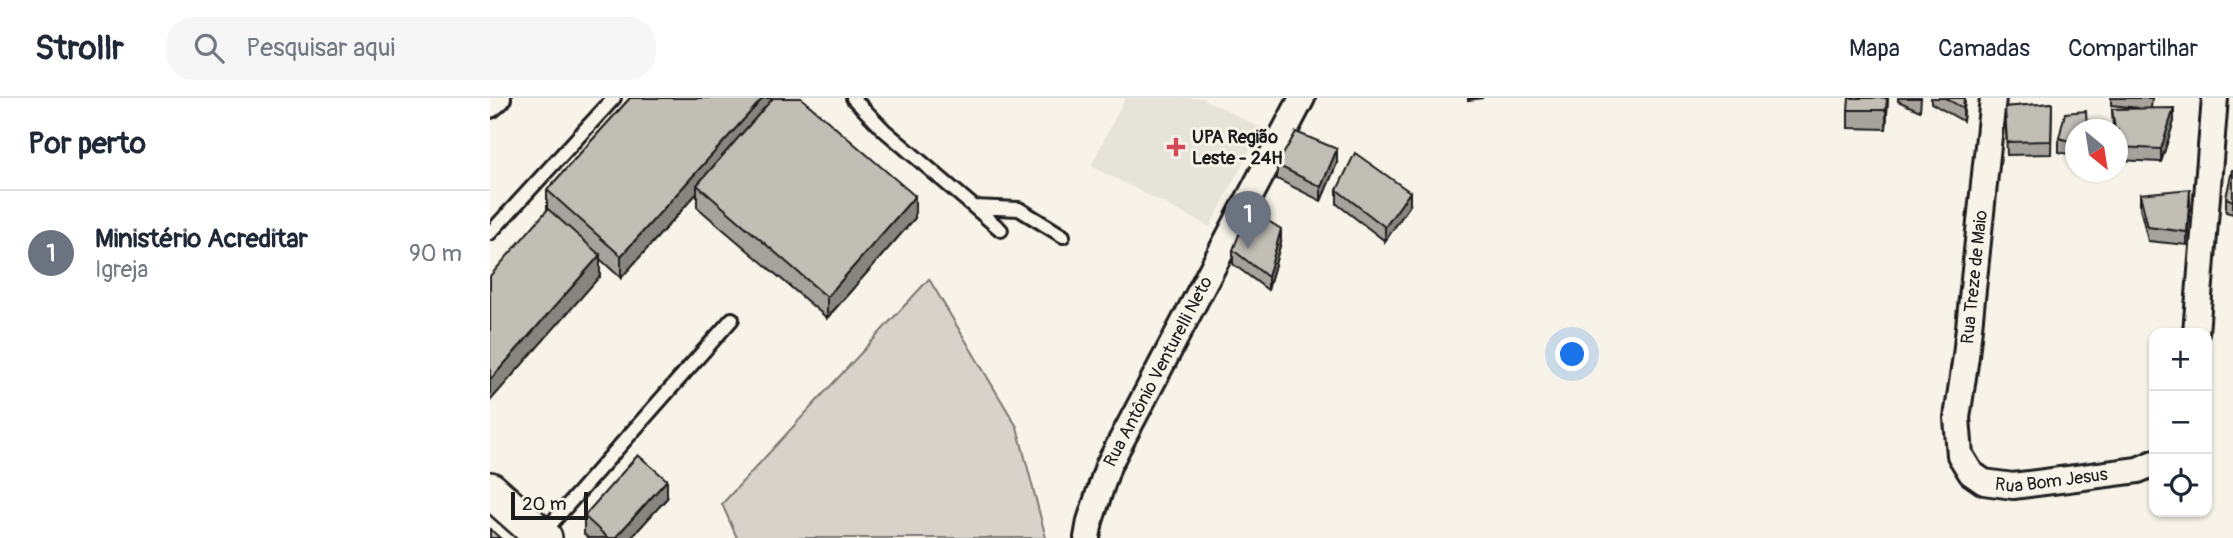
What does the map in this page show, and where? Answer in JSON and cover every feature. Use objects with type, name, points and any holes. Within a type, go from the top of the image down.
[{"type":"street","points":[[490,105],[498,98]]},
{"type":"street","name":"Rua Antônio Venturelli Neto","points":[[1087,538],[1108,466],[1302,98]]},
{"type":"street","name":"Rua Treze de Maio","points":[[1960,455],[1956,418],[1966,356],[1993,98]]},
{"type":"street","points":[[2196,328],[2215,98]]},
{"type":"street","name":"Rua Bom Jesus","points":[[1960,455],[1971,473],[1984,482],[2013,486],[2138,470],[2149,465]]},
{"type":"street","points":[[490,490],[543,536]]},
{"type":"lane","points":[[490,233],[614,98]]},
{"type":"lane","points":[[853,98],[884,130],[1001,230]]},
{"type":"lane","points":[[974,206],[1019,209],[1063,236]]},
{"type":"lane","points":[[543,536],[732,319]]},
{"type":"shaded area","name":"UPA Região Leste - 24H","points":[[1125,98],[1202,98],[1261,128],[1210,227],[1091,166]]},
{"type":"shaded area","points":[[929,279],[1017,427],[1046,538],[737,538],[722,504]]},
{"type":"building","points":[[630,98],[763,98],[621,256],[547,190]]},
{"type":"building","points":[[773,98],[801,98],[915,196],[827,297],[697,185]]},
{"type":"building","points":[[1849,98],[1887,98],[1886,110],[1848,110]]},
{"type":"building","points":[[1945,98],[1964,98],[1963,108]]},
{"type":"building","points":[[2052,103],[2051,141],[2007,142],[2005,107]]},
{"type":"building","points":[[2174,108],[2161,149],[2128,147],[2128,119],[2113,119],[2112,109]]},
{"type":"building","points":[[2086,111],[2086,119],[2065,119],[2065,140],[2059,138],[2065,113]]},
{"type":"building","points":[[1296,132],[1337,149],[1321,187],[1277,165]]},
{"type":"building","points":[[1355,153],[1410,192],[1385,227],[1337,190]]},
{"type":"building","points":[[2233,170],[2233,201],[2226,198]]},
{"type":"building","points":[[2190,189],[2187,232],[2148,227],[2140,194]]},
{"type":"building","points":[[548,209],[600,255],[490,380],[490,276]]},
{"type":"building","points":[[1249,209],[1281,229],[1268,277],[1233,250]]},
{"type":"building","points":[[638,455],[667,480],[615,538],[608,538],[584,516]]},
{"type":"building","points":[[490,529],[500,538],[490,538]]},
{"type":"place","name":"UPA Região Leste - 24H","points":[[1176,147]]},
{"type":"place","name":"Ministério Acreditar","points":[[1248,249]]}]
